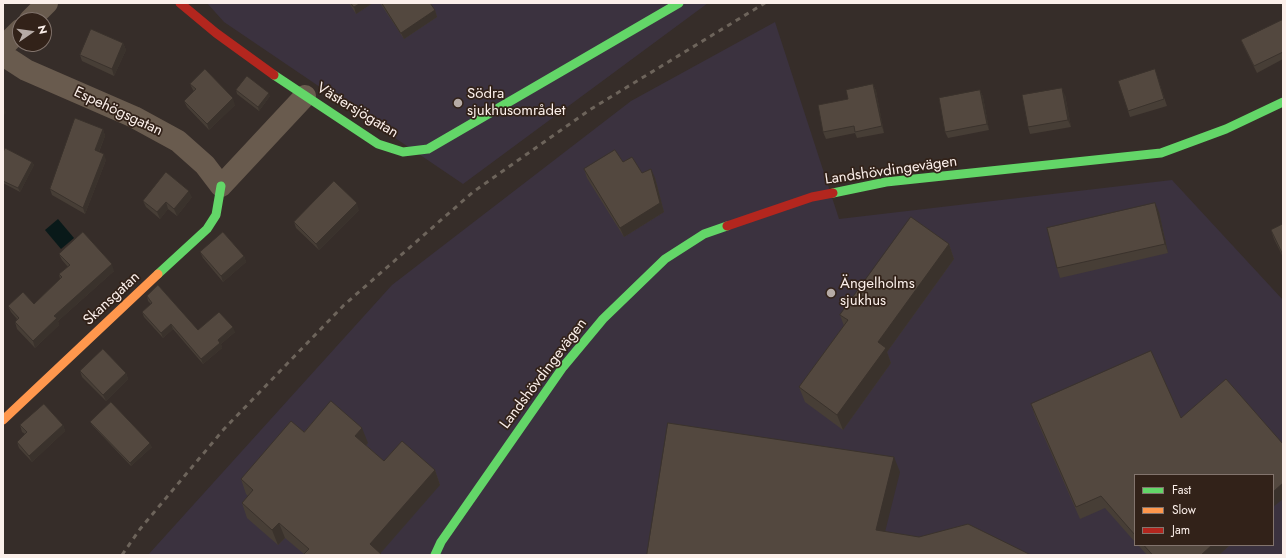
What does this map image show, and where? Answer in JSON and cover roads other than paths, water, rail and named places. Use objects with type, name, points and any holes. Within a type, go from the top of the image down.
[{"type":"street","points":[[38,12],[48,3]]},
{"type":"street","name":"Västersjögatan","points":[[180,3],[217,35],[305,96],[385,147],[403,152],[422,150],[447,139],[679,3]]},
{"type":"street","points":[[3,47],[12,38]]},
{"type":"street","name":"Espehögsgatan","points":[[3,55],[26,70],[134,117],[178,141],[205,165],[221,186]]},
{"type":"street","points":[[221,186],[305,96]]},
{"type":"street","name":"Landshövdingevägen","points":[[435,555],[441,542],[563,367],[603,319],[645,277],[665,259],[692,241],[738,221],[812,197],[886,182],[1160,153],[1226,129],[1283,102]]},
{"type":"street","name":"Skansgatan","points":[[3,420],[207,229],[216,215],[221,186]]},
{"type":"railway","points":[[122,555],[140,529],[224,429],[344,305],[473,192],[591,109],[765,3]]},
{"type":"place","name":"Södra sjukhusområdet","points":[[458,103]]},
{"type":"place","name":"Ängelholms sjukhus","points":[[831,293]]}]
